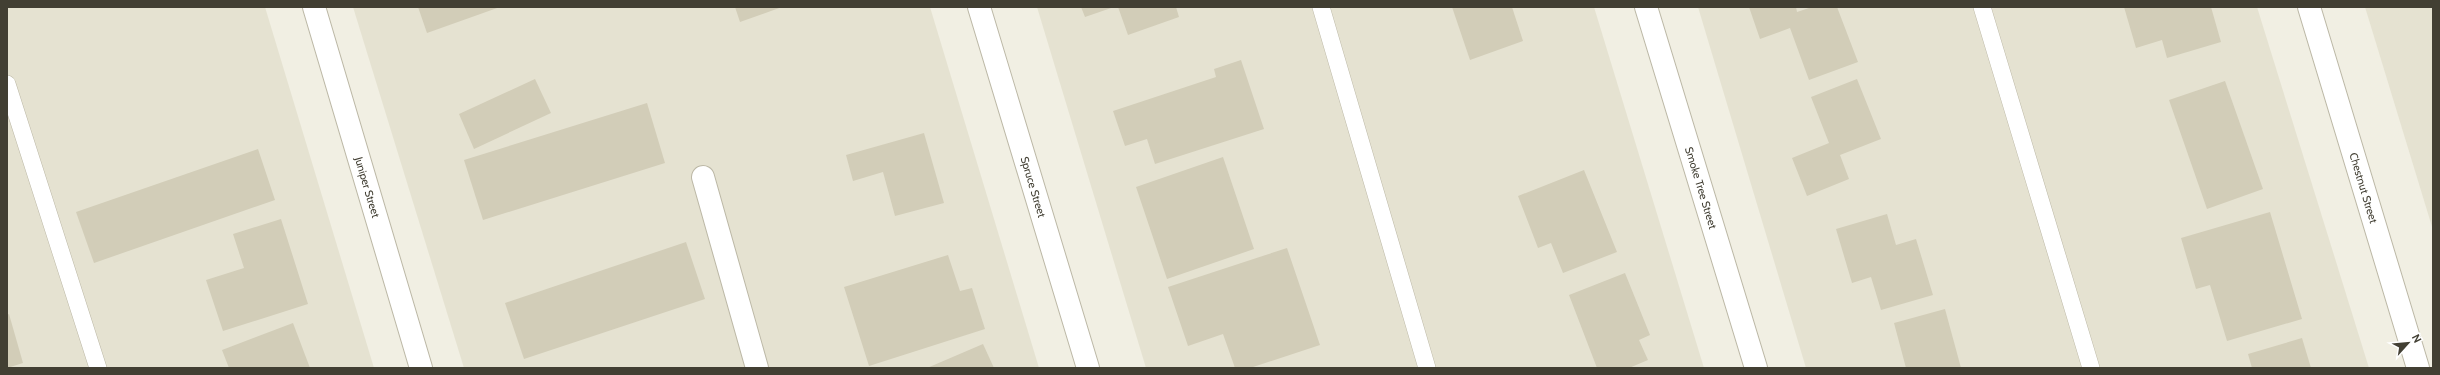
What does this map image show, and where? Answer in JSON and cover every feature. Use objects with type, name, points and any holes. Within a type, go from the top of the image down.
[{"type":"street","name":"Juniper Street","points":[[314,7],[421,368]]},
{"type":"street","name":"Spruce Street","points":[[979,7],[1088,368]]},
{"type":"street","name":"Smoke Tree Street","points":[[1646,7],[1756,368]]},
{"type":"street","name":"Chestnut Street","points":[[2309,7],[2418,368]]},
{"type":"street","points":[[703,177],[757,368]]},
{"type":"lane","points":[[1321,7],[1427,368]]},
{"type":"lane","points":[[1982,7],[2092,368]]},
{"type":"lane","points":[[7,84],[98,368]]},
{"type":"shaded area","points":[[7,7],[265,7],[374,368],[7,368]]},
{"type":"shaded area","points":[[353,7],[930,7],[1039,368],[464,368]]},
{"type":"shaded area","points":[[1037,7],[1594,7],[1704,368],[1146,368]]},
{"type":"shaded area","points":[[1698,7],[2257,7],[2369,368],[1806,368]]},
{"type":"shaded area","points":[[2365,7],[2433,7],[2433,230]]},
{"type":"building","points":[[418,7],[500,7],[427,33]]},
{"type":"building","points":[[735,7],[782,7],[740,22]]},
{"type":"building","points":[[1081,7],[1114,7],[1085,17]]},
{"type":"building","points":[[1118,7],[1176,7],[1179,17],[1128,35]]},
{"type":"building","points":[[1452,7],[1512,7],[1523,41],[1470,60]]},
{"type":"building","points":[[1749,7],[1796,7],[1797,12],[1812,7],[1837,7],[1858,62],[1809,80],[1790,28],[1760,39]]},
{"type":"building","points":[[2124,7],[2211,7],[2221,42],[2167,58],[2162,40],[2136,48]]},
{"type":"building","points":[[1241,60],[1264,129],[1155,164],[1147,139],[1125,146],[1113,111],[1216,77],[1214,69]]},
{"type":"building","points":[[535,79],[551,113],[474,149],[459,114]]},
{"type":"building","points":[[1857,79],[1881,139],[1840,155],[1849,179],[1807,196],[1792,158],[1829,143],[1811,97]]},
{"type":"building","points":[[2225,81],[2263,189],[2207,209],[2169,100]]},
{"type":"building","points":[[647,103],[665,163],[483,220],[464,160]]},
{"type":"building","points":[[924,133],[944,203],[895,216],[883,172],[853,181],[846,155]]},
{"type":"building","points":[[258,149],[275,200],[94,263],[76,212]]},
{"type":"building","points":[[1223,157],[1254,249],[1167,279],[1136,187]]},
{"type":"building","points":[[1584,170],[1617,252],[1563,273],[1551,243],[1538,248],[1518,196]]},
{"type":"building","points":[[2270,212],[2302,319],[2227,341],[2210,285],[2196,289],[2181,238]]},
{"type":"building","points":[[1887,214],[1896,245],[1916,239],[1933,295],[1881,310],[1871,277],[1852,283],[1836,229]]},
{"type":"building","points":[[281,219],[308,304],[223,331],[206,280],[244,268],[233,234]]},
{"type":"building","points":[[686,242],[705,299],[524,359],[505,303]]},
{"type":"building","points":[[1287,248],[1320,345],[1250,368],[1235,368],[1223,334],[1188,346],[1168,287]]},
{"type":"building","points":[[948,255],[960,291],[972,288],[985,329],[869,366],[844,287]]},
{"type":"building","points":[[1625,273],[1650,335],[1639,340],[1648,360],[1629,368],[1597,368],[1569,295]]},
{"type":"building","points":[[1945,309],[1961,368],[1906,368],[1894,323]]},
{"type":"building","points":[[9,314],[23,363],[7,368],[7,315]]},
{"type":"building","points":[[293,323],[310,368],[229,368],[222,350]]},
{"type":"building","points":[[2302,338],[2311,368],[2252,368],[2248,354]]},
{"type":"building","points":[[983,344],[994,368],[927,368]]}]
